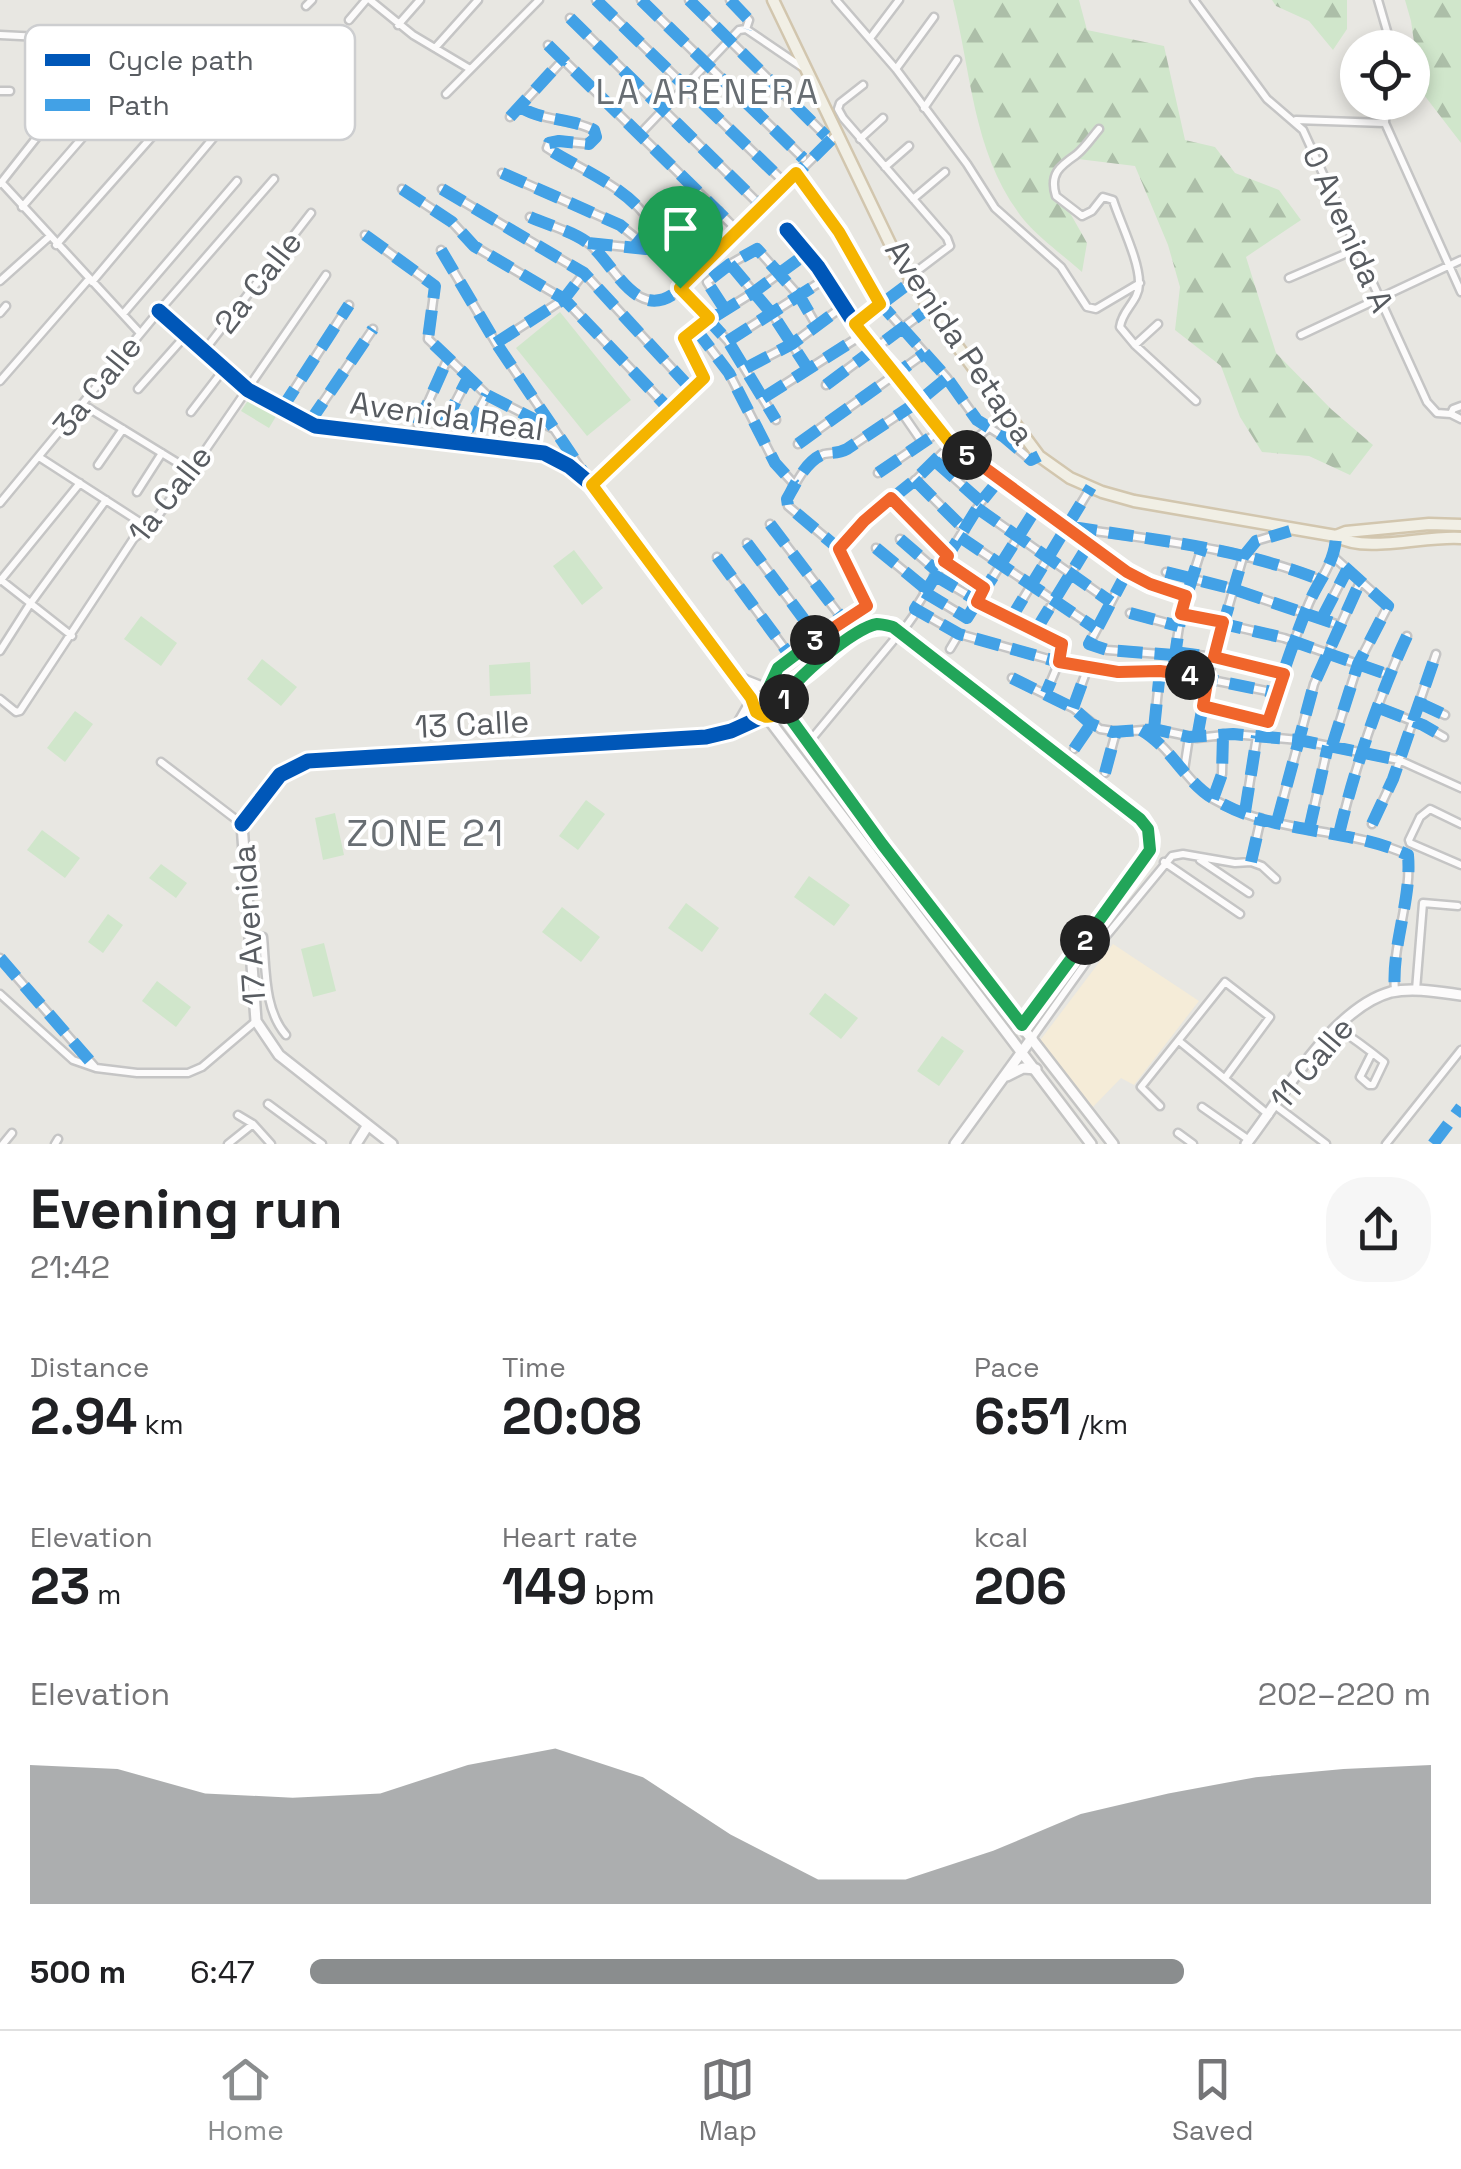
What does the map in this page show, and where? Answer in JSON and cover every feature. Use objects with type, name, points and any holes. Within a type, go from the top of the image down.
[{"type":"main road","name":"Avenida Petapa","points":[[773,0],[832,122],[832,135],[910,279],[1039,456],[1091,487],[1134,501],[1370,544],[1461,538]]},
{"type":"main road","name":"Avenida Petapa","points":[[1336,536],[1429,524],[1461,526]]},
{"type":"street","points":[[350,20],[368,0],[398,24],[470,69]]},
{"type":"street","points":[[398,24],[420,0]]},
{"type":"street","points":[[435,48],[478,0]]},
{"type":"street","points":[[446,94],[539,0]]},
{"type":"street","points":[[596,0],[782,180]]},
{"type":"street","points":[[641,0],[803,158]]},
{"type":"street","points":[[588,243],[622,283],[645,299],[661,299],[680,288],[832,135],[689,0]]},
{"type":"street","points":[[730,0],[749,20],[746,29]]},
{"type":"street","points":[[871,38],[899,0]]},
{"type":"street","name":"0 Avenida A","points":[[1194,0],[1267,98],[1303,130],[1430,407],[1461,419]]},
{"type":"street","points":[[1378,0],[1387,30]]},
{"type":"street","points":[[841,2],[896,69],[995,208],[1061,268],[1087,308],[1096,310],[1140,283]]},
{"type":"street","points":[[570,18],[759,204]]},
{"type":"street","points":[[896,69],[934,18]]},
{"type":"street","points":[[640,134],[739,30],[746,29],[808,71]]},
{"type":"street","points":[[0,35],[25,36]]},
{"type":"street","points":[[548,45],[735,228]]},
{"type":"street","points":[[510,118],[564,60]]},
{"type":"street","points":[[924,108],[958,60]]},
{"type":"street","points":[[855,324],[950,246],[846,122],[839,106],[862,85]]},
{"type":"street","points":[[0,90],[10,91]]},
{"type":"street","points":[[520,107],[594,130],[596,137],[588,144],[558,140],[548,143],[546,148],[634,204],[656,233],[646,250]]},
{"type":"street","points":[[860,139],[883,118]]},
{"type":"street","points":[[1295,120],[1385,124]]},
{"type":"street","points":[[1385,120],[1461,292]]},
{"type":"street","points":[[832,122],[846,122]]},
{"type":"street","points":[[1100,129],[1055,173],[1056,196],[1082,216],[1103,198],[1111,197],[1140,283],[1136,299],[1120,326],[1196,401]]},
{"type":"street","points":[[35,140],[1,183],[140,333]]},
{"type":"street","points":[[22,207],[80,140]]},
{"type":"street","points":[[56,245],[149,140]]},
{"type":"street","points":[[0,382],[211,140]]},
{"type":"street","points":[[885,167],[909,146]]},
{"type":"street","points":[[913,200],[945,172]]},
{"type":"street","points":[[796,173],[839,232],[880,304],[947,378],[976,420],[1004,436],[1031,460],[1039,456]]},
{"type":"street","points":[[502,174],[620,225],[646,250],[686,278]]},
{"type":"street","name":"3a Calle","points":[[0,503],[274,179]]},
{"type":"street","points":[[123,314],[237,182]]},
{"type":"street","points":[[402,189],[452,222],[474,246],[564,299],[670,410]]},
{"type":"street","points":[[442,189],[584,273],[692,389]]},
{"type":"street","points":[[695,236],[719,210]]},
{"type":"street","name":"2a Calle","points":[[204,351],[312,213]]},
{"type":"street","points":[[530,217],[588,243],[646,250]]},
{"type":"street","points":[[787,230],[862,335],[920,401],[951,444],[1127,572],[1186,596]]},
{"type":"street","points":[[365,235],[436,286],[427,337],[467,380],[487,395],[553,429]]},
{"type":"street","points":[[0,281],[48,237]]},
{"type":"street","points":[[1290,278],[1359,248]]},
{"type":"street","points":[[724,308],[706,284],[730,264],[758,249],[800,297],[816,324]]},
{"type":"street","points":[[441,250],[496,343],[592,485],[704,376],[684,338],[806,254]]},
{"type":"street","points":[[1301,336],[1461,260]]},
{"type":"street","points":[[730,264],[773,315],[808,369]]},
{"type":"street","points":[[496,343],[564,299],[584,273]]},
{"type":"street","name":"1a Calle","points":[[0,700],[20,711],[134,538],[149,528],[191,472],[326,275]]},
{"type":"street","points":[[728,341],[825,279]]},
{"type":"street","points":[[680,288],[728,341],[776,420]]},
{"type":"street","points":[[281,410],[350,305]]},
{"type":"street","points":[[0,313],[6,306]]},
{"type":"street","points":[[746,368],[792,344],[842,306]]},
{"type":"street","points":[[826,385],[929,308]]},
{"type":"street","name":"Avenida Real","points":[[159,311],[248,390],[309,424],[544,453],[569,466],[592,485],[751,700]]},
{"type":"street","points":[[1135,345],[1158,324]]},
{"type":"street","points":[[695,328],[729,372],[776,463],[795,486]]},
{"type":"street","points":[[309,424],[372,329]]},
{"type":"street","points":[[138,389],[186,335]]},
{"type":"street","points":[[763,398],[862,335]]},
{"type":"street","points":[[798,444],[925,353]]},
{"type":"street","points":[[418,425],[448,358]]},
{"type":"street","points":[[191,412],[224,369]]},
{"type":"street","points":[[731,731],[751,700],[769,686],[778,668],[864,609],[868,602],[839,549],[788,506],[787,499],[805,469],[823,454],[847,449],[920,401],[947,378]]},
{"type":"street","points":[[444,424],[467,380]]},
{"type":"street","points":[[468,430],[487,395]]},
{"type":"street","points":[[82,404],[191,472]]},
{"type":"street","points":[[1452,414],[1453,409],[1461,406]]},
{"type":"street","points":[[902,413],[922,442]]},
{"type":"street","points":[[98,464],[123,428]]},
{"type":"street","points":[[961,450],[989,428]]},
{"type":"street","points":[[1004,436],[1016,428]]},
{"type":"street","points":[[878,472],[940,431]]},
{"type":"street","points":[[839,549],[864,521],[915,480],[951,444]]},
{"type":"street","points":[[137,492],[162,453]]},
{"type":"street","points":[[38,456],[149,528]]},
{"type":"street","points":[[935,460],[979,505],[1048,560],[1110,602]]},
{"type":"street","points":[[915,480],[963,533],[1095,628]]},
{"type":"street","points":[[999,480],[924,590],[914,607],[917,610],[960,634],[1059,662],[1118,672],[1160,671],[1208,677],[1276,693]]},
{"type":"street","points":[[72,636],[0,580],[80,483]]},
{"type":"street","points":[[1010,620],[1091,487]]},
{"type":"street","points":[[891,498],[946,558],[984,588]]},
{"type":"street","points":[[0,652],[106,500]]},
{"type":"street","points":[[876,548],[965,619],[1037,507]]},
{"type":"street","points":[[770,524],[844,621]]},
{"type":"street","points":[[1067,526],[1202,547],[1318,579]]},
{"type":"street","points":[[1184,770],[1243,556],[1256,541],[1290,531]]},
{"type":"street","points":[[1245,812],[1260,736],[1318,579],[1335,558],[1336,536]]},
{"type":"street","points":[[900,540],[936,573],[977,602],[1063,644],[1046,692]]},
{"type":"street","points":[[747,543],[818,638]]},
{"type":"street","points":[[1036,630],[1089,544]]},
{"type":"street","points":[[1172,672],[1178,626],[1202,547]]},
{"type":"street","points":[[717,557],[791,657]]},
{"type":"street","points":[[1310,830],[1330,746],[1358,664],[1388,606],[1335,558]]},
{"type":"street","points":[[1322,618],[1347,570]]},
{"type":"street","points":[[1127,572],[1095,628],[1089,643],[1092,646],[1214,657],[1284,674]]},
{"type":"street","points":[[1166,572],[1233,589],[1340,625]]},
{"type":"street","points":[[1277,822],[1314,684],[1360,582]]},
{"type":"street","points":[[907,626],[917,610]]},
{"type":"street","points":[[1130,613],[1178,626]]},
{"type":"street","points":[[1181,614],[1294,642],[1389,675]]},
{"type":"street","points":[[769,686],[783,687],[794,682],[862,630],[876,624],[893,627],[1140,819],[1151,840],[1146,859],[1022,1025]]},
{"type":"street","points":[[950,649],[960,634]]},
{"type":"street","points":[[1338,834],[1389,675],[1407,636]]},
{"type":"street","points":[[808,743],[893,641]]},
{"type":"street","points":[[1372,824],[1436,654]]},
{"type":"street","name":"Avenida Real","points":[[727,667],[742,680],[769,686]]},
{"type":"street","points":[[1072,708],[1088,667]]},
{"type":"street","points":[[1154,728],[1160,671]]},
{"type":"street","points":[[1012,678],[1046,692],[1091,724],[1116,732],[1154,728],[1193,738],[1223,734],[1299,740],[1399,760],[1461,788]]},
{"type":"street","points":[[765,717],[778,713],[794,682]]},
{"type":"street","points":[[769,686],[882,844],[1113,1144]]},
{"type":"street","points":[[751,700],[753,709],[765,717],[1091,1144]]},
{"type":"street","points":[[1419,702],[1446,715]]},
{"type":"street","points":[[1203,706],[1268,722]]},
{"type":"street","points":[[1378,708],[1444,737]]},
{"type":"street","name":"13 Calle","points":[[242,824],[280,775],[308,761],[706,737],[765,717]]},
{"type":"street","points":[[1074,749],[1091,724]]},
{"type":"street","points":[[1141,730],[1158,740],[1213,799],[1261,818],[1384,846],[1410,857],[1406,914],[1392,992],[1416,990],[1461,995]]},
{"type":"street","points":[[1105,772],[1116,732]]},
{"type":"street","points":[[1213,799],[1222,774],[1223,734]]},
{"type":"street","points":[[161,762],[242,824]]},
{"type":"street","points":[[1461,824],[1430,809],[1420,817],[1409,840],[1410,844],[1461,864]]},
{"type":"street","points":[[1251,862],[1261,818]]},
{"type":"street","name":"17 Avenida","points":[[242,824],[256,1022],[279,1055],[392,1144]]},
{"type":"street","points":[[955,1144],[1007,1076],[1021,1049],[1164,862],[1177,854],[1234,864],[1251,862],[1276,879]]},
{"type":"street","points":[[1196,857],[1249,893]]},
{"type":"street","points":[[1164,862],[1240,914]]},
{"type":"street","points":[[1416,990],[1423,904],[1458,906]]},
{"type":"street","points":[[250,935],[263,937],[268,992],[278,1024],[286,1035]]},
{"type":"street","points":[[0,958],[96,1068]]},
{"type":"street","points":[[1160,1106],[1141,1090],[1224,982],[1270,1016],[1225,1078]]},
{"type":"street","name":"11 Calle","points":[[1248,1142],[1336,1027],[1360,1007],[1392,992]]},
{"type":"street","points":[[0,994],[73,1060],[96,1068],[137,1073],[188,1073],[202,1067],[256,1022]]},
{"type":"street","points":[[1336,1027],[1372,1053],[1385,1065],[1369,1086],[1360,1076],[1372,1053]]},
{"type":"street","points":[[1179,1041],[1225,1078],[1326,1144]]},
{"type":"street","points":[[1386,1144],[1461,1050]]},
{"type":"street","points":[[1007,1076],[1022,1068],[1036,1069]]},
{"type":"street","points":[[268,1104],[322,1144]]},
{"type":"street","points":[[1202,1107],[1248,1142]]},
{"type":"street","points":[[238,1114],[271,1144]]},
{"type":"street","points":[[228,1144],[253,1124]]},
{"type":"street","points":[[356,1144],[368,1126]]},
{"type":"street","points":[[3,1144],[12,1133]]},
{"type":"street","points":[[1178,1133],[1193,1144]]},
{"type":"shaded area","points":[[1113,944],[1199,1001],[1134,1085],[1121,1078],[1092,1108],[1038,1043]]},
{"type":"green space","points":[[953,0],[1079,0],[1087,30],[1164,46],[1185,140],[1215,147],[1235,173],[1279,190],[1301,220],[1246,257],[1276,353],[1373,445],[1350,475],[1309,456],[1262,452],[1240,417],[1221,366],[1175,330],[1180,287],[1168,245],[1135,166],[1070,158],[1052,181],[1087,243],[1082,272],[1024,220],[1007,195],[984,142]]},
{"type":"green space","points":[[1272,0],[1347,0],[1347,29],[1340,30],[1340,40],[1333,50],[1309,21],[1276,6]]},
{"type":"green space","points":[[1405,0],[1461,0],[1461,143],[1430,103],[1430,30],[1412,30]]},
{"type":"green space","points":[[560,312],[631,400],[587,436],[516,348]]},
{"type":"green space","points":[[251,396],[278,413],[269,428],[241,411]]},
{"type":"green space","points":[[574,550],[603,588],[582,605],[553,566]]},
{"type":"green space","points":[[141,616],[177,643],[161,666],[124,639]]},
{"type":"green space","points":[[262,659],[297,687],[281,706],[247,679]]},
{"type":"green space","points":[[530,662],[531,694],[490,696],[489,665]]},
{"type":"green space","points":[[75,711],[93,724],[65,762],[47,748]]},
{"type":"green space","points":[[586,800],[605,814],[578,850],[559,836]]},
{"type":"green space","points":[[335,813],[344,855],[323,860],[315,818]]},
{"type":"green space","points":[[42,830],[80,858],[65,878],[27,850]]},
{"type":"green space","points":[[161,864],[187,883],[176,898],[149,878]]},
{"type":"green space","points":[[809,876],[850,905],[834,926],[794,897]]},
{"type":"green space","points":[[686,903],[719,928],[702,952],[668,928]]},
{"type":"green space","points":[[562,907],[600,937],[581,962],[542,932]]},
{"type":"green space","points":[[108,914],[123,925],[103,953],[88,942]]},
{"type":"green space","points":[[324,943],[336,991],[313,997],[301,949]]},
{"type":"green space","points":[[157,981],[191,1007],[176,1027],[142,1001]]},
{"type":"green space","points":[[825,993],[858,1018],[841,1039],[809,1014]]},
{"type":"green space","points":[[942,1036],[964,1051],[939,1086],[917,1071]]},
{"type":"marked path","points":[[596,0],[782,180]]},
{"type":"marked path","points":[[641,0],[803,158]]},
{"type":"marked path","points":[[689,0],[826,136]]},
{"type":"marked path","points":[[730,0],[749,20],[746,29]]},
{"type":"marked path","points":[[570,18],[759,204]]},
{"type":"marked path","points":[[548,45],[735,228]]},
{"type":"marked path","points":[[510,117],[563,59]]},
{"type":"marked path","points":[[520,107],[594,130],[596,137],[589,144],[559,141],[549,143],[547,148],[623,194],[647,218],[655,233],[646,249],[588,243]]},
{"type":"marked path","points":[[530,217],[588,243],[639,296],[651,301],[665,299],[680,289],[837,134]]},
{"type":"marked path","points":[[502,173],[620,225],[686,278]]},
{"type":"marked path","points":[[796,173],[839,232],[880,303],[947,378],[977,420],[1031,460],[1039,456]]},
{"type":"marked path","points":[[402,189],[452,222],[474,246],[564,299],[670,410]]},
{"type":"marked path","points":[[442,189],[584,273],[691,389]]},
{"type":"marked path","points":[[695,236],[719,211]]},
{"type":"marked path","points":[[365,235],[435,286],[428,339],[487,395],[553,429]]},
{"type":"marked path","points":[[724,308],[707,282],[757,249],[800,297],[815,323]]},
{"type":"marked path","points":[[441,250],[496,343],[592,485],[704,378],[685,335],[806,254]]},
{"type":"marked path","points":[[730,264],[773,315],[808,369]]},
{"type":"marked path","points":[[496,343],[564,299],[584,273]]},
{"type":"marked path","points":[[728,341],[825,279]]},
{"type":"marked path","points":[[855,324],[911,282]]},
{"type":"marked path","points":[[680,289],[728,341],[776,420]]},
{"type":"marked path","points":[[281,410],[349,305]]},
{"type":"marked path","points":[[746,368],[792,344],[842,307]]},
{"type":"marked path","points":[[826,385],[929,308]]},
{"type":"marked path","points":[[695,328],[729,373],[775,463],[795,485]]},
{"type":"marked path","points":[[309,423],[373,329]]},
{"type":"marked path","points":[[763,398],[862,335]]},
{"type":"marked path","points":[[798,444],[925,353]]},
{"type":"marked path","points":[[418,425],[448,358]]},
{"type":"marked path","points":[[771,685],[785,661],[859,613],[868,602],[839,549],[788,506],[787,499],[806,467],[818,457],[847,449],[947,378]]},
{"type":"marked path","points":[[444,424],[467,380]]},
{"type":"marked path","points":[[468,430],[487,395]]},
{"type":"marked path","points":[[878,473],[940,431]]},
{"type":"marked path","points":[[839,549],[864,521],[915,480],[951,444]]},
{"type":"marked path","points":[[935,461],[981,502]]},
{"type":"marked path","points":[[915,480],[965,530]]},
{"type":"marked path","points":[[999,480],[981,502],[915,609],[959,634],[1059,662],[1118,672],[1172,672],[1277,693]]},
{"type":"marked path","points":[[1010,620],[1091,487]]},
{"type":"marked path","points":[[891,499],[948,556]]},
{"type":"marked path","points":[[924,592],[967,618],[1037,507]]},
{"type":"marked path","points":[[977,508],[1111,602]]},
{"type":"marked path","points":[[770,524],[844,621]]},
{"type":"marked path","points":[[1072,527],[1227,552],[1318,579]]},
{"type":"marked path","points":[[1197,738],[1208,677],[1243,557],[1256,541],[1290,531]]},
{"type":"marked path","points":[[1263,737],[1301,624],[1332,556],[1336,536]]},
{"type":"marked path","points":[[960,537],[1095,628]]},
{"type":"marked path","points":[[900,539],[937,571]]},
{"type":"marked path","points":[[747,543],[818,638]]},
{"type":"marked path","points":[[1036,630],[1089,544]]},
{"type":"marked path","points":[[1174,663],[1181,614],[1202,547]]},
{"type":"marked path","points":[[876,548],[926,589]]},
{"type":"marked path","points":[[717,557],[791,657]]},
{"type":"marked path","points":[[1332,746],[1358,664],[1388,606],[1335,558]]},
{"type":"marked path","points":[[944,561],[984,589]]},
{"type":"marked path","points":[[1322,618],[1347,570]]},
{"type":"marked path","points":[[1127,572],[1089,644],[1107,650],[1174,655]]},
{"type":"marked path","points":[[1166,572],[1233,589],[1339,625]]},
{"type":"marked path","points":[[934,575],[1010,620],[1062,643],[1046,693]]},
{"type":"marked path","points":[[1277,822],[1314,684],[1360,582]]},
{"type":"marked path","points":[[1130,613],[1178,626]]},
{"type":"marked path","points":[[1181,614],[1284,638],[1389,675]]},
{"type":"marked path","points":[[1339,834],[1368,734],[1407,636]]},
{"type":"marked path","points":[[1174,652],[1284,674]]},
{"type":"marked path","points":[[1372,824],[1393,779],[1436,654]]},
{"type":"marked path","points":[[1073,708],[1088,667]]},
{"type":"marked path","points":[[1154,729],[1160,671]]},
{"type":"marked path","points":[[1012,678],[1112,732],[1154,729],[1189,737],[1233,734],[1299,740],[1399,760]]},
{"type":"marked path","points":[[1419,703],[1445,715]]},
{"type":"marked path","points":[[1203,707],[1268,721]]},
{"type":"marked path","points":[[1379,708],[1444,737]]},
{"type":"marked path","points":[[1074,749],[1091,724]]},
{"type":"marked path","points":[[1141,730],[1204,792],[1237,811],[1408,855],[1395,991]]},
{"type":"marked path","points":[[1105,773],[1116,732]]},
{"type":"marked path","points":[[1213,799],[1222,774],[1223,734]]},
{"type":"marked path","points":[[1245,812],[1257,736]]},
{"type":"marked path","points":[[1309,830],[1328,746]]},
{"type":"marked path","points":[[1251,862],[1261,818]]},
{"type":"marked path","points":[[0,958],[96,1068]]},
{"type":"marked path","points":[[1433,1144],[1461,1107]]},
{"type":"cycle path","points":[[787,230],[818,267],[862,335],[951,444],[1127,572],[1186,596]]},
{"type":"cycle path","points":[[159,311],[248,390],[315,426],[544,453],[569,466],[592,485],[751,698]]},
{"type":"cycle path","points":[[773,686],[801,677],[859,632],[876,626],[893,627],[1141,819],[1150,838],[1145,859],[1022,1025]]},
{"type":"cycle path","points":[[242,824],[280,775],[308,761],[706,737],[762,717]]},
{"type":"district","name":"LA ARENERA","points":[[708,92]]},
{"type":"district","name":"ZONE 21","points":[[426,833]]},
{"type":"route","points":[[680,288],[709,318],[684,338],[704,378],[592,485],[751,698],[758,715],[771,717],[778,713],[782,708],[783,700],[786,692],[796,680],[862,630],[876,624],[893,627],[1148,829],[1151,840],[1146,859],[1022,1025],[882,844],[791,719],[783,704],[783,700],[781,693],[770,685],[785,661],[867,606],[839,549],[891,498],[948,556],[944,561],[984,588],[977,602],[1062,644],[1059,662],[1118,672],[1160,671],[1208,677],[1203,706],[1268,722],[1284,674],[1214,657],[1223,622],[1181,614],[1186,596],[1127,572],[951,444],[855,324],[880,304],[839,232],[796,173],[680,288]]}]
